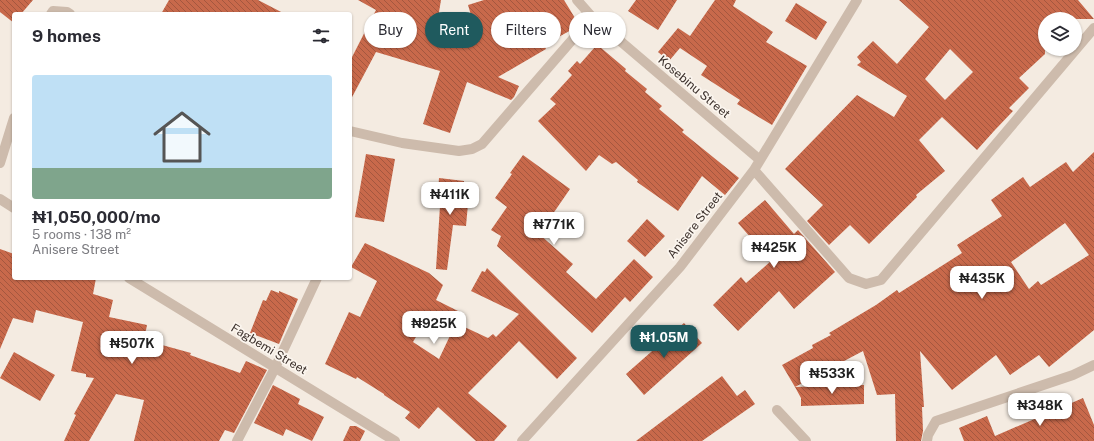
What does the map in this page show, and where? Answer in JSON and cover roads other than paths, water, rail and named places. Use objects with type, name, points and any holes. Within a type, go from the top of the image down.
[{"type":"street","name":"Kosebinu Street","points":[[577,0],[588,12]]},
{"type":"street","name":"Anisere Street","points":[[522,441],[680,267],[754,170],[857,0]]},
{"type":"street","points":[[52,12],[67,12]]},
{"type":"street","points":[[754,170],[849,278],[866,284],[880,280],[1094,28]]},
{"type":"street","points":[[352,131],[402,143],[459,151],[472,149],[482,144],[569,44]]},
{"type":"street","name":"Kosebinu Street","points":[[626,46],[760,160]]},
{"type":"street","points":[[0,163],[12,124]]},
{"type":"street","points":[[0,199],[12,207]]},
{"type":"street","name":"Fagbemi Street","points":[[132,280],[395,441]]},
{"type":"street","points":[[237,441],[275,368],[316,280]]},
{"type":"street","points":[[927,441],[928,435],[936,421],[1073,375],[1094,365]]},
{"type":"street","points":[[777,410],[806,441]]}]
